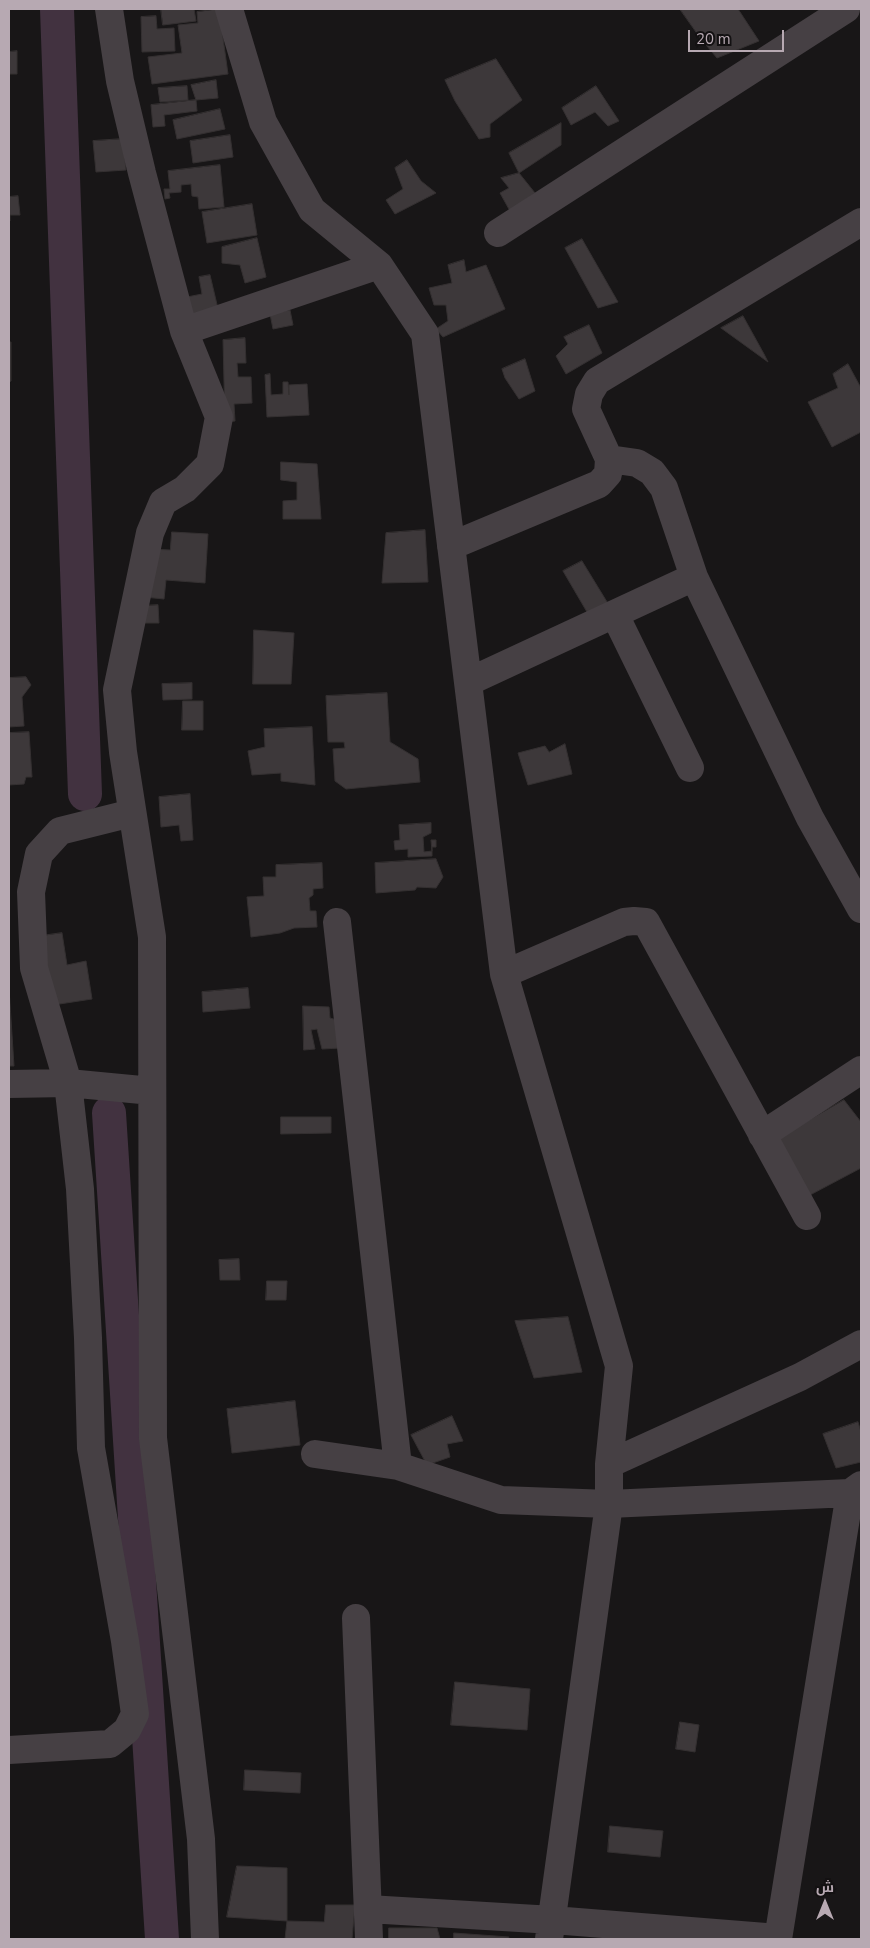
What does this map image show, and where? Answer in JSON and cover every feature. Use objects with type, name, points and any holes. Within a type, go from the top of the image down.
[{"type":"street","points":[[109,9],[120,82],[184,331],[219,417],[210,464],[185,489],[163,502],[150,533],[117,690],[123,752],[152,937],[153,1438],[201,1839],[205,1939]]},
{"type":"street","points":[[229,9],[263,122],[312,210],[379,265],[425,334],[504,974],[618,1366],[610,1464],[610,1504],[551,1930]]},
{"type":"street","points":[[498,233],[846,9]]},
{"type":"street","points":[[451,546],[599,484],[608,474],[610,459],[586,409],[589,394],[597,381],[861,222]]},
{"type":"street","points":[[184,331],[379,265]]},
{"type":"street","points":[[610,459],[637,463],[652,472],[664,488],[694,577],[810,818],[861,909]]},
{"type":"street","points":[[468,682],[694,577]]},
{"type":"street","points":[[615,615],[690,768]]},
{"type":"street","points":[[9,1750],[110,1744],[127,1730],[135,1714],[125,1641],[91,1448],[88,1338],[80,1189],[68,1083],[34,968],[31,892],[39,854],[60,831],[132,813]]},
{"type":"street","points":[[337,922],[398,1466]]},
{"type":"street","points":[[504,974],[624,922],[646,922],[807,1216]]},
{"type":"street","points":[[762,1135],[861,1070]]},
{"type":"street","points":[[9,1084],[68,1083],[152,1091]]},
{"type":"street","points":[[610,1464],[800,1377],[861,1344]]},
{"type":"street","points":[[315,1454],[398,1466],[501,1500],[610,1504],[856,1489],[778,1939],[551,1930],[368,1909]]},
{"type":"street","points":[[356,1618],[369,1939]]},
{"type":"building","points":[[161,9],[194,9],[196,21],[163,25]]},
{"type":"building","points":[[219,9],[228,74],[152,84],[148,57],[182,53],[178,25],[198,23],[197,12]]},
{"type":"building","points":[[680,9],[738,9],[759,41],[717,58]]},
{"type":"building","points":[[156,16],[157,29],[174,28],[175,51],[142,52],[141,17]]},
{"type":"building","points":[[17,51],[17,74],[9,74],[9,52]]},
{"type":"building","points":[[496,59],[522,100],[490,124],[490,137],[479,139],[455,101],[445,80]]},
{"type":"building","points":[[216,80],[218,98],[196,100],[191,85]]},
{"type":"building","points":[[187,86],[188,100],[160,102],[158,88]]},
{"type":"building","points":[[596,86],[619,121],[608,126],[595,112],[571,125],[562,108]]},
{"type":"building","points":[[196,100],[197,111],[164,115],[165,126],[153,127],[151,105]]},
{"type":"building","points":[[220,109],[225,129],[177,139],[173,120]]},
{"type":"building","points":[[561,123],[561,145],[519,173],[509,153]]},
{"type":"building","points":[[230,135],[233,157],[193,163],[190,141]]},
{"type":"building","points":[[123,139],[126,170],[96,172],[93,141]]},
{"type":"building","points":[[407,160],[421,181],[436,193],[395,214],[386,200],[403,189],[395,168]]},
{"type":"building","points":[[220,165],[224,207],[199,209],[198,197],[192,196],[191,184],[181,185],[181,192],[169,193],[170,198],[165,199],[164,189],[170,189],[168,171]]},
{"type":"building","points":[[519,173],[535,193],[510,211],[500,193],[509,188],[501,178]]},
{"type":"building","points":[[18,196],[20,215],[10,215],[9,221],[9,197]]},
{"type":"building","points":[[252,204],[257,235],[207,243],[202,212]]},
{"type":"building","points":[[257,238],[266,277],[245,283],[240,265],[222,263],[222,247]]},
{"type":"building","points":[[582,239],[618,302],[598,308],[565,248]]},
{"type":"building","points":[[464,260],[466,272],[486,265],[505,309],[443,337],[436,329],[448,321],[446,305],[434,305],[429,288],[452,283],[448,265]]},
{"type":"building","points":[[210,275],[219,313],[192,319],[187,297],[202,294],[199,277]]},
{"type":"building","points":[[290,310],[293,325],[273,329],[270,314]]},
{"type":"building","points":[[743,316],[764,354],[768,362],[721,328]]},
{"type":"building","points":[[589,325],[602,353],[566,374],[556,356],[568,344],[564,337]]},
{"type":"building","points":[[245,338],[246,363],[237,363],[238,377],[251,377],[252,403],[234,404],[235,421],[225,422],[223,340]]},
{"type":"building","points":[[9,342],[11,342],[11,381],[9,382]]},
{"type":"building","points":[[525,359],[535,391],[519,399],[505,378],[502,369]]},
{"type":"building","points":[[848,364],[861,388],[861,432],[832,447],[808,402],[838,388],[833,374]]},
{"type":"building","points":[[270,374],[271,395],[283,394],[283,382],[288,382],[289,395],[289,385],[307,384],[309,415],[267,417],[265,375]]},
{"type":"building","points":[[281,462],[317,464],[321,519],[283,519],[283,501],[297,500],[297,482],[281,480]]},
{"type":"building","points":[[425,530],[428,582],[382,583],[386,533]]},
{"type":"building","points":[[172,532],[208,534],[205,583],[166,580],[164,599],[144,597],[148,549],[170,550]]},
{"type":"building","points":[[582,561],[615,615],[594,624],[563,571]]},
{"type":"building","points":[[158,605],[159,623],[142,623],[142,606]]},
{"type":"building","points":[[254,630],[294,633],[291,684],[253,684]]},
{"type":"building","points":[[26,677],[31,685],[22,697],[24,726],[9,727],[9,678]]},
{"type":"building","points":[[192,683],[192,699],[163,700],[162,684]]},
{"type":"building","points":[[387,693],[390,742],[418,759],[420,782],[346,789],[335,781],[333,749],[345,748],[344,742],[328,742],[326,696]]},
{"type":"building","points":[[183,701],[203,701],[203,730],[182,730]]},
{"type":"building","points":[[312,727],[315,785],[281,781],[281,773],[252,775],[248,751],[265,747],[264,729]]},
{"type":"building","points":[[29,732],[32,777],[26,777],[24,784],[9,785],[9,733]]},
{"type":"building","points":[[565,744],[572,774],[528,785],[518,753],[545,746],[549,752]]},
{"type":"building","points":[[190,794],[193,840],[181,841],[179,825],[161,827],[159,797]]},
{"type":"building","points":[[431,823],[431,833],[423,837],[424,852],[432,851],[432,856],[408,857],[408,849],[395,850],[394,841],[400,840],[399,825]]},
{"type":"building","points":[[431,840],[436,840],[436,847],[432,847],[432,851]]},
{"type":"building","points":[[436,859],[443,877],[436,888],[417,887],[415,890],[376,893],[375,863]]},
{"type":"building","points":[[322,863],[323,888],[313,889],[313,895],[309,898],[310,911],[316,911],[317,927],[294,928],[280,933],[251,937],[247,897],[264,896],[263,877],[276,877],[276,865]]},
{"type":"building","points":[[62,933],[67,965],[86,961],[92,999],[53,1005],[41,936]]},
{"type":"building","points":[[9,988],[14,1066],[9,1066]]},
{"type":"building","points":[[248,988],[250,1008],[203,1012],[202,992]]},
{"type":"building","points":[[303,1006],[329,1007],[330,1018],[340,1021],[341,1048],[322,1049],[317,1029],[311,1030],[315,1049],[304,1050]]},
{"type":"building","points":[[844,1100],[861,1122],[861,1168],[810,1195],[778,1138]]},
{"type":"building","points":[[281,1117],[331,1117],[331,1133],[281,1134]]},
{"type":"building","points":[[239,1259],[240,1280],[220,1280],[219,1260]]},
{"type":"building","points":[[267,1281],[287,1281],[286,1300],[266,1300]]},
{"type":"building","points":[[568,1317],[582,1372],[534,1378],[515,1321]]},
{"type":"building","points":[[295,1401],[300,1445],[232,1453],[227,1409]]},
{"type":"building","points":[[452,1416],[463,1441],[447,1444],[450,1457],[427,1465],[411,1435]]},
{"type":"building","points":[[858,1422],[861,1432],[861,1462],[836,1468],[823,1434]]},
{"type":"building","points":[[455,1682],[530,1689],[527,1730],[451,1725]]},
{"type":"building","points":[[680,1722],[699,1725],[695,1752],[676,1749]]},
{"type":"building","points":[[245,1770],[301,1773],[300,1793],[244,1790]]},
{"type":"building","points":[[610,1826],[663,1831],[660,1857],[608,1852]]},
{"type":"building","points":[[237,1866],[287,1868],[287,1921],[227,1917]]},
{"type":"building","points":[[326,1905],[355,1905],[352,1939],[285,1939],[287,1921],[324,1922]]},
{"type":"building","points":[[389,1928],[437,1928],[440,1939],[389,1939]]},
{"type":"building","points":[[454,1933],[509,1937],[508,1939],[454,1939]]},
{"type":"waterway","points":[[57,9],[85,794]]},
{"type":"waterway","points":[[109,1113],[162,1939]]}]
